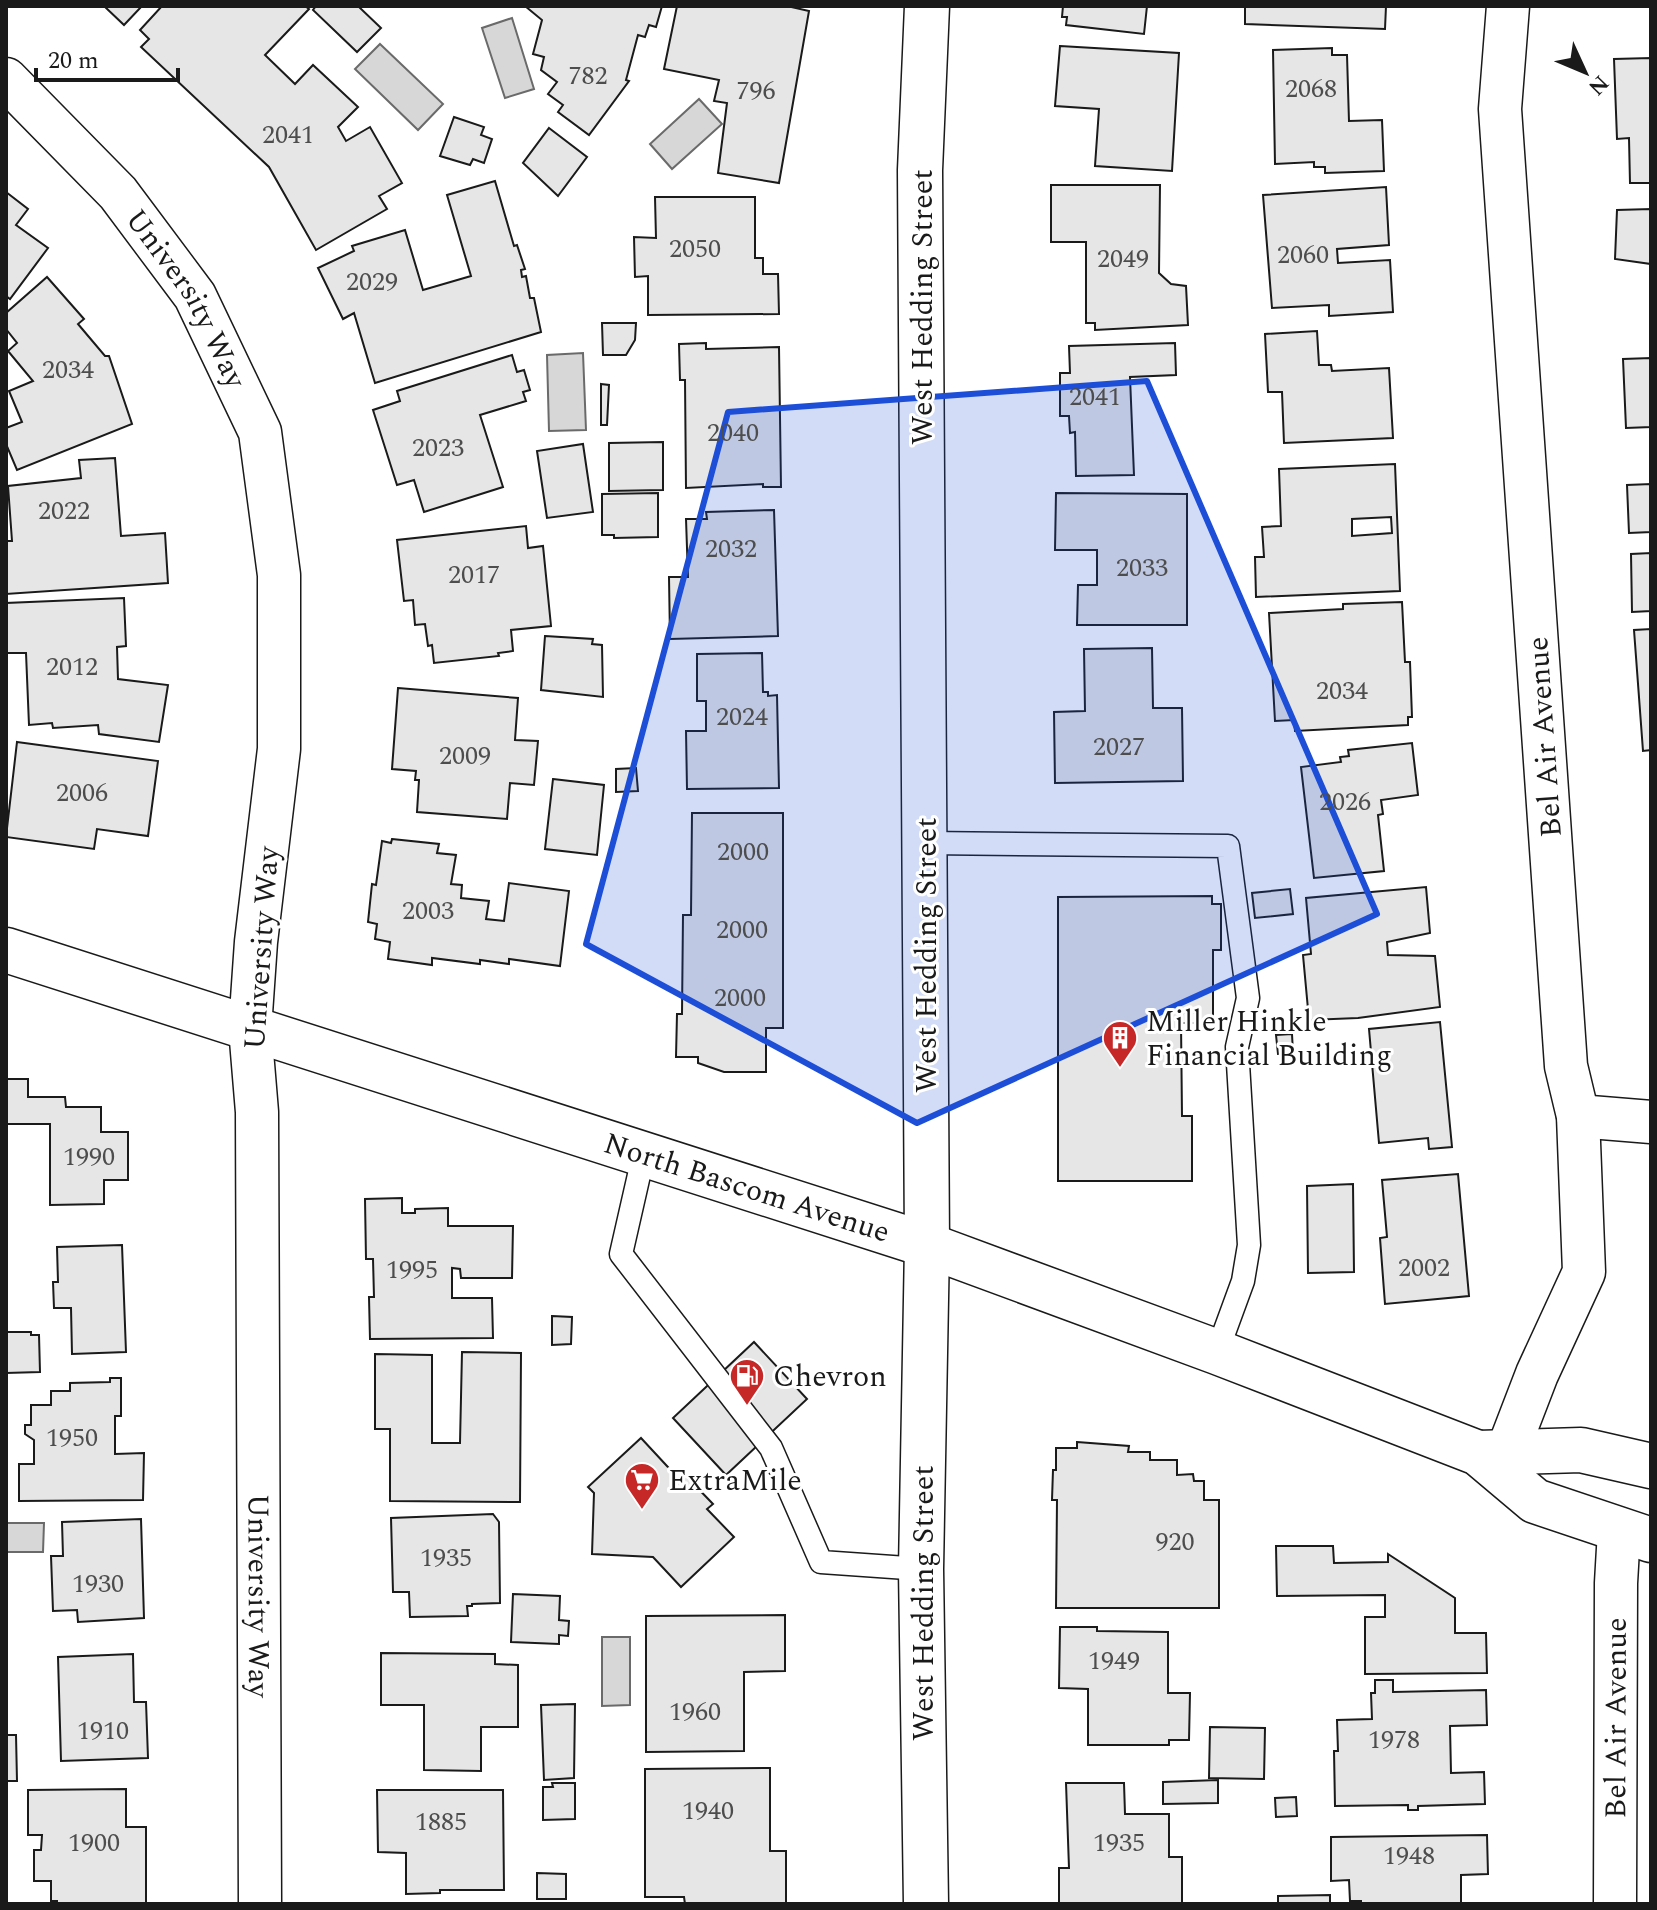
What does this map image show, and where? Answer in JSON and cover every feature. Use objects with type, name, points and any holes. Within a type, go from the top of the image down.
[{"type":"main road","name":"West Hedding Street","points":[[926,1904],[921,1569],[927,1245],[920,170],[927,6]]},
{"type":"main road","name":"North Bascom Avenue","points":[[6,950],[927,1245],[1492,1453],[1581,1450],[1651,1466]]},
{"type":"main road","name":"North Bascom Avenue","points":[[1492,1453],[1535,1501],[1635,1535]]},
{"type":"street","name":"Bel Air Avenue","points":[[1492,1453],[1537,1374],[1584,1272],[1578,1116],[1566,1066],[1500,109],[1508,6]]},
{"type":"street","name":"University Way","points":[[6,79],[118,193],[195,296],[260,432],[279,575],[279,749],[256,942],[250,1028],[257,1112],[260,1904]]},
{"type":"street","points":[[1578,1116],[1651,1122]]},
{"type":"street","name":"Bel Air Avenue","points":[[1615,1904],[1616,1583],[1635,1535]]},
{"type":"lane","points":[[926,843],[1228,846],[1248,998],[1237,1047],[1249,1245],[1243,1281],[1217,1352]]},
{"type":"lane","points":[[644,1153],[621,1254],[771,1448],[821,1562],[921,1569]]},
{"type":"highlighted area","points":[[1147,381],[1377,914],[917,1123],[586,944],[728,412]]},
{"type":"shaded area","points":[[512,18],[534,89],[505,98],[482,28]]},
{"type":"shaded area","points":[[380,44],[443,104],[418,130],[355,69]]},
{"type":"shaded area","points":[[699,99],[722,124],[672,169],[650,144]]},
{"type":"shaded area","points":[[583,353],[586,430],[549,431],[547,355]]},
{"type":"shaded area","points":[[6,1523],[44,1523],[43,1552],[6,1552]]},
{"type":"shaded area","points":[[602,1637],[630,1637],[630,1705],[602,1706]]},
{"type":"building","points":[[104,6],[142,6],[124,25]]},
{"type":"building","points":[[162,6],[305,6],[309,9],[265,55],[295,84],[313,65],[358,107],[338,127],[346,141],[370,127],[402,183],[379,196],[387,209],[316,250],[269,167],[141,47],[149,39],[140,30]]},
{"type":"building","points":[[316,6],[358,6],[381,28],[357,52],[313,10]]},
{"type":"building","points":[[525,6],[662,6],[656,27],[649,25],[645,37],[638,35],[626,80],[629,81],[589,135],[558,112],[563,105],[548,94],[557,82],[541,70],[544,57],[533,54],[542,20]]},
{"type":"building","points":[[677,6],[787,6],[809,11],[779,183],[718,173],[727,103],[714,101],[719,80],[664,69]]},
{"type":"building","points":[[1063,6],[1147,6],[1144,34],[1066,25],[1067,17],[1062,17]]},
{"type":"building","points":[[1245,6],[1386,6],[1385,29],[1245,24]]},
{"type":"building","points":[[1060,46],[1179,53],[1172,171],[1095,166],[1099,109],[1055,106]]},
{"type":"building","points":[[1332,48],[1332,55],[1347,55],[1349,121],[1382,120],[1384,171],[1325,173],[1325,167],[1314,167],[1314,162],[1275,164],[1273,50]]},
{"type":"building","points":[[1651,58],[1651,183],[1630,183],[1629,138],[1617,139],[1614,59]]},
{"type":"building","points":[[454,117],[484,127],[481,135],[492,139],[484,163],[473,159],[470,165],[440,156]]},
{"type":"building","points":[[549,128],[587,157],[558,196],[523,163]]},
{"type":"building","points":[[495,181],[514,246],[517,245],[525,269],[521,270],[522,277],[526,276],[530,298],[534,298],[541,332],[375,383],[354,313],[343,319],[318,268],[354,251],[352,246],[405,230],[423,290],[471,276],[447,195]]},
{"type":"building","points":[[1051,185],[1160,185],[1159,273],[1171,284],[1186,286],[1188,325],[1095,330],[1095,323],[1086,323],[1086,242],[1051,242]]},
{"type":"building","points":[[1386,187],[1389,245],[1337,249],[1338,263],[1390,260],[1393,312],[1329,316],[1329,305],[1272,308],[1263,195]]},
{"type":"building","points":[[6,192],[28,209],[16,225],[48,248],[10,299],[6,296]]},
{"type":"building","points":[[655,197],[755,197],[755,258],[763,258],[763,274],[778,274],[779,314],[648,315],[648,276],[635,277],[634,237],[656,238]]},
{"type":"building","points":[[1651,209],[1651,264],[1615,259],[1617,210]]},
{"type":"building","points":[[47,277],[84,319],[78,324],[105,356],[109,356],[132,424],[17,470],[6,444],[6,428],[22,422],[9,391],[33,381],[8,351],[17,343],[6,329],[6,313]]},
{"type":"building","points":[[602,323],[636,323],[635,340],[626,355],[603,355]]},
{"type":"building","points":[[1317,331],[1319,365],[1331,365],[1332,371],[1389,368],[1393,438],[1284,443],[1282,392],[1268,392],[1265,334]]},
{"type":"building","points":[[706,343],[706,349],[779,347],[781,487],[763,487],[763,484],[686,488],[685,380],[680,380],[679,344]]},
{"type":"building","points":[[1175,343],[1176,375],[1130,377],[1134,475],[1076,476],[1075,432],[1070,433],[1069,416],[1060,416],[1060,373],[1070,373],[1069,346]]},
{"type":"building","points":[[512,355],[517,372],[524,370],[530,390],[523,392],[526,401],[480,415],[503,487],[424,512],[414,480],[397,485],[373,410],[400,401],[397,391]]},
{"type":"building","points":[[1651,358],[1651,427],[1626,428],[1623,359]]},
{"type":"building","points":[[601,384],[609,385],[607,425],[601,425]]},
{"type":"building","points":[[663,442],[663,490],[609,491],[609,443]]},
{"type":"building","points":[[583,444],[593,512],[547,518],[537,451]]},
{"type":"building","points":[[115,458],[121,536],[165,533],[168,583],[6,594],[6,541],[12,541],[8,486],[81,478],[79,460]]},
{"type":"building","points":[[1395,464],[1400,591],[1256,597],[1255,557],[1264,557],[1262,527],[1281,526],[1279,469]],"holes":[[[1391,517],[1392,533],[1352,536],[1352,519]]]},
{"type":"building","points":[[1651,484],[1651,532],[1629,533],[1627,485]]},
{"type":"building","points":[[658,493],[658,537],[614,538],[614,535],[602,535],[602,494]]},
{"type":"building","points":[[1056,493],[1187,494],[1187,625],[1077,625],[1078,585],[1097,585],[1097,550],[1055,550]]},
{"type":"building","points":[[774,510],[778,636],[670,639],[669,577],[688,577],[686,519],[707,519],[706,512]]},
{"type":"building","points":[[526,526],[528,548],[543,546],[551,626],[511,630],[513,651],[498,653],[499,656],[434,663],[425,624],[415,625],[413,600],[404,601],[397,540]]},
{"type":"building","points":[[1651,553],[1651,611],[1632,612],[1631,554]]},
{"type":"building","points":[[124,598],[126,646],[117,647],[118,679],[168,685],[159,742],[99,734],[98,725],[53,728],[52,723],[29,725],[26,653],[6,653],[6,603]]},
{"type":"building","points":[[1402,602],[1405,662],[1410,662],[1412,717],[1408,717],[1408,725],[1295,731],[1294,720],[1275,721],[1269,613],[1343,609],[1343,604]]},
{"type":"building","points":[[1651,629],[1651,750],[1643,751],[1634,630]]},
{"type":"building","points":[[545,636],[593,639],[592,644],[602,645],[603,697],[541,690]]},
{"type":"building","points":[[1152,648],[1153,708],[1182,708],[1183,781],[1055,783],[1054,712],[1085,711],[1084,649]]},
{"type":"building","points":[[762,653],[763,692],[768,692],[768,696],[777,695],[779,788],[687,789],[686,731],[706,731],[706,701],[697,701],[697,654]]},
{"type":"building","points":[[398,688],[518,698],[515,740],[538,741],[534,785],[510,783],[507,819],[417,812],[419,780],[415,780],[416,771],[392,769]]},
{"type":"building","points":[[17,742],[158,761],[148,836],[97,829],[94,849],[6,837]]},
{"type":"building","points":[[1412,743],[1418,795],[1381,800],[1383,814],[1378,815],[1384,871],[1314,878],[1301,767],[1341,762],[1340,757],[1349,756],[1348,750]]},
{"type":"building","points":[[636,768],[638,791],[616,792],[616,769]]},
{"type":"building","points":[[553,779],[604,785],[597,855],[545,849]]},
{"type":"building","points":[[692,813],[783,813],[783,1028],[766,1028],[766,1072],[724,1072],[698,1063],[698,1057],[676,1057],[677,1014],[682,1014],[683,915],[691,915]]},
{"type":"building","points":[[392,839],[439,844],[437,853],[456,855],[451,884],[462,885],[461,898],[489,901],[486,919],[504,921],[509,883],[569,891],[560,966],[509,959],[509,964],[480,960],[480,964],[432,958],[432,965],[388,959],[390,942],[375,939],[377,924],[368,922],[372,884],[376,885],[382,841],[391,843]]},
{"type":"building","points":[[1426,887],[1430,933],[1387,942],[1388,955],[1435,956],[1440,1007],[1358,1018],[1309,1020],[1303,955],[1311,954],[1306,898]]},
{"type":"building","points":[[1290,889],[1293,914],[1255,918],[1252,893]]},
{"type":"building","name":"Miller Hinkle Financial Building","points":[[1212,896],[1212,904],[1221,904],[1221,950],[1213,950],[1213,1023],[1181,1023],[1182,1116],[1192,1116],[1192,1181],[1058,1181],[1058,897]]},
{"type":"building","points":[[1440,1022],[1452,1147],[1429,1149],[1428,1138],[1379,1143],[1369,1029]]},
{"type":"building","points":[[1292,1034],[1293,1053],[1278,1054],[1276,1035]]},
{"type":"building","points":[[6,1079],[28,1079],[28,1097],[65,1097],[66,1107],[101,1107],[101,1132],[128,1132],[128,1180],[104,1180],[104,1204],[50,1205],[50,1124],[6,1124]]},
{"type":"building","points":[[1458,1174],[1469,1296],[1385,1304],[1380,1238],[1387,1237],[1382,1180]]},
{"type":"building","points":[[1353,1184],[1354,1272],[1308,1273],[1307,1186]]},
{"type":"building","points":[[402,1198],[402,1213],[415,1213],[415,1209],[448,1208],[448,1226],[513,1226],[512,1278],[461,1278],[460,1269],[452,1268],[452,1298],[492,1298],[493,1338],[370,1339],[369,1297],[374,1297],[373,1259],[366,1259],[365,1199]]},
{"type":"building","points":[[122,1245],[126,1352],[72,1354],[71,1308],[54,1308],[53,1282],[58,1282],[57,1247]]},
{"type":"building","points":[[552,1316],[572,1317],[571,1344],[552,1345]]},
{"type":"building","points":[[6,1332],[39,1335],[40,1372],[6,1373]]},
{"type":"building","points":[[754,1342],[807,1399],[726,1475],[673,1418]]},
{"type":"building","points":[[462,1352],[521,1353],[520,1502],[390,1501],[390,1429],[375,1429],[375,1354],[432,1355],[432,1443],[460,1443]]},
{"type":"building","points":[[110,1378],[121,1378],[121,1416],[115,1416],[115,1454],[144,1453],[143,1500],[19,1501],[19,1464],[34,1464],[34,1440],[25,1434],[25,1425],[31,1425],[31,1405],[51,1405],[51,1391],[70,1391],[70,1383],[110,1382]]},
{"type":"building","points":[[641,1438],[679,1479],[684,1474],[713,1504],[707,1509],[734,1537],[681,1587],[653,1557],[592,1554],[594,1493],[588,1487]]},
{"type":"building","points":[[1077,1442],[1129,1446],[1128,1452],[1150,1452],[1150,1460],[1177,1460],[1177,1475],[1193,1474],[1194,1481],[1204,1481],[1204,1500],[1219,1500],[1219,1608],[1056,1608],[1057,1500],[1052,1500],[1053,1470],[1056,1470],[1056,1448],[1077,1448]]},
{"type":"building","points":[[493,1514],[499,1522],[500,1603],[467,1606],[468,1616],[410,1617],[409,1592],[393,1592],[391,1518]]},
{"type":"building","points":[[141,1519],[144,1618],[78,1622],[77,1610],[53,1611],[51,1556],[63,1556],[62,1522]]},
{"type":"building","points":[[1276,1546],[1333,1546],[1334,1563],[1388,1562],[1388,1554],[1455,1598],[1455,1633],[1486,1633],[1487,1673],[1365,1674],[1365,1617],[1385,1617],[1385,1595],[1277,1596]]},
{"type":"building","points":[[513,1594],[560,1596],[559,1620],[569,1621],[568,1636],[559,1635],[559,1644],[511,1642]]},
{"type":"building","points":[[785,1615],[785,1671],[744,1672],[744,1751],[646,1752],[646,1616]]},
{"type":"building","points":[[1060,1627],[1168,1632],[1168,1693],[1190,1693],[1189,1740],[1169,1740],[1169,1745],[1088,1745],[1088,1689],[1059,1688]]},
{"type":"building","points":[[381,1653],[495,1654],[495,1664],[518,1665],[518,1727],[481,1727],[481,1771],[424,1770],[424,1705],[381,1705]]},
{"type":"building","points":[[133,1654],[134,1702],[146,1702],[148,1758],[61,1761],[58,1657]]},
{"type":"building","points":[[1375,1680],[1393,1680],[1393,1692],[1486,1690],[1487,1725],[1450,1726],[1451,1773],[1484,1772],[1485,1804],[1418,1806],[1418,1810],[1408,1810],[1408,1805],[1335,1806],[1337,1720],[1372,1719],[1371,1693],[1375,1693]]},
{"type":"building","points":[[575,1704],[574,1778],[544,1780],[541,1705]]},
{"type":"building","points":[[1210,1727],[1265,1728],[1264,1779],[1209,1778]]},
{"type":"building","points":[[6,1735],[16,1735],[17,1781],[6,1781]]},
{"type":"building","points":[[770,1768],[770,1851],[786,1851],[786,1904],[685,1904],[684,1897],[645,1897],[645,1769]]},
{"type":"building","points":[[1218,1780],[1218,1803],[1163,1804],[1163,1782]]},
{"type":"building","points":[[552,1783],[575,1783],[575,1819],[543,1820],[543,1787],[553,1787]]},
{"type":"building","points":[[1066,1783],[1124,1783],[1125,1814],[1169,1814],[1169,1857],[1182,1857],[1182,1904],[1059,1904],[1059,1868],[1069,1868]]},
{"type":"building","points":[[126,1789],[126,1827],[146,1827],[146,1904],[57,1904],[57,1901],[51,1901],[51,1881],[34,1881],[34,1850],[41,1850],[42,1835],[28,1835],[28,1790]]},
{"type":"building","points":[[377,1790],[503,1790],[504,1890],[440,1890],[440,1893],[406,1894],[406,1853],[378,1852]]},
{"type":"building","points":[[1296,1797],[1297,1816],[1276,1817],[1275,1798]]},
{"type":"building","points":[[1487,1835],[1488,1874],[1461,1875],[1461,1904],[1361,1904],[1361,1901],[1350,1901],[1349,1880],[1331,1881],[1331,1837]]},
{"type":"building","points":[[537,1873],[566,1874],[566,1899],[537,1899]]},
{"type":"building","points":[[1330,1895],[1330,1904],[1278,1904],[1278,1896]]},
{"type":"place","name":"Miller Hinkle Financial Building","points":[[1120,1069]]},
{"type":"place","name":"Chevron","points":[[747,1407]]},
{"type":"place","name":"ExtraMile","points":[[642,1511]]}]
